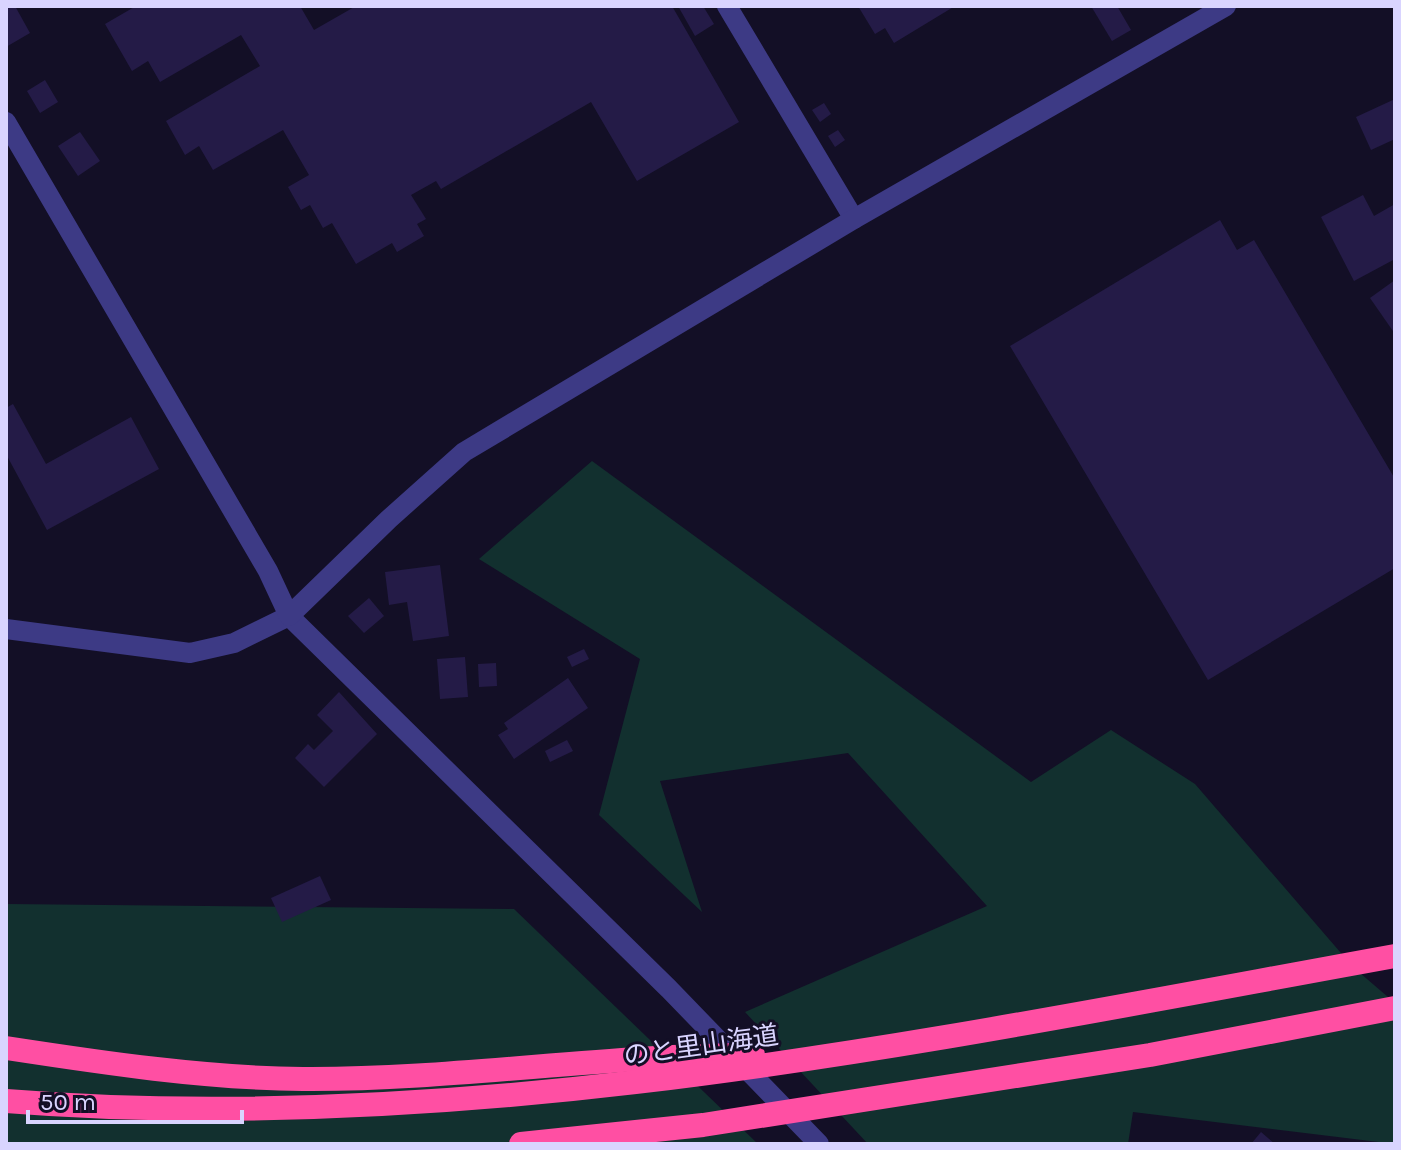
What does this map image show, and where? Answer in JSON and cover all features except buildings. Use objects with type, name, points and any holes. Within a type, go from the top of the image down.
[{"type":"highway","name":"のと里山海道","points":[[6,1101],[154,1109],[263,1110],[488,1098],[676,1067],[831,1055],[1395,956]]},
{"type":"highway","points":[[521,1144],[703,1125],[1150,1055],[1395,1008]]},
{"type":"highway","points":[[6,1048],[135,1067],[302,1079],[676,1067]]},
{"type":"highway","points":[[569,1144],[630,1133]]},
{"type":"street","points":[[727,6],[854,219]]},
{"type":"street","points":[[6,629],[190,653],[234,643],[289,616],[464,452],[854,219],[1226,6]]},
{"type":"street","points":[[6,122],[268,571],[289,616],[669,989],[819,1144]]},
{"type":"green space","points":[[592,461],[1031,782],[1111,730],[1195,784],[1353,967],[1395,1003],[1395,1144],[1133,1112],[1128,1144],[868,1144],[745,1012],[987,906],[848,753],[660,781],[702,912],[599,815],[640,659],[479,559]]},
{"type":"green space","points":[[6,904],[514,909],[758,1144],[6,1144]]}]
